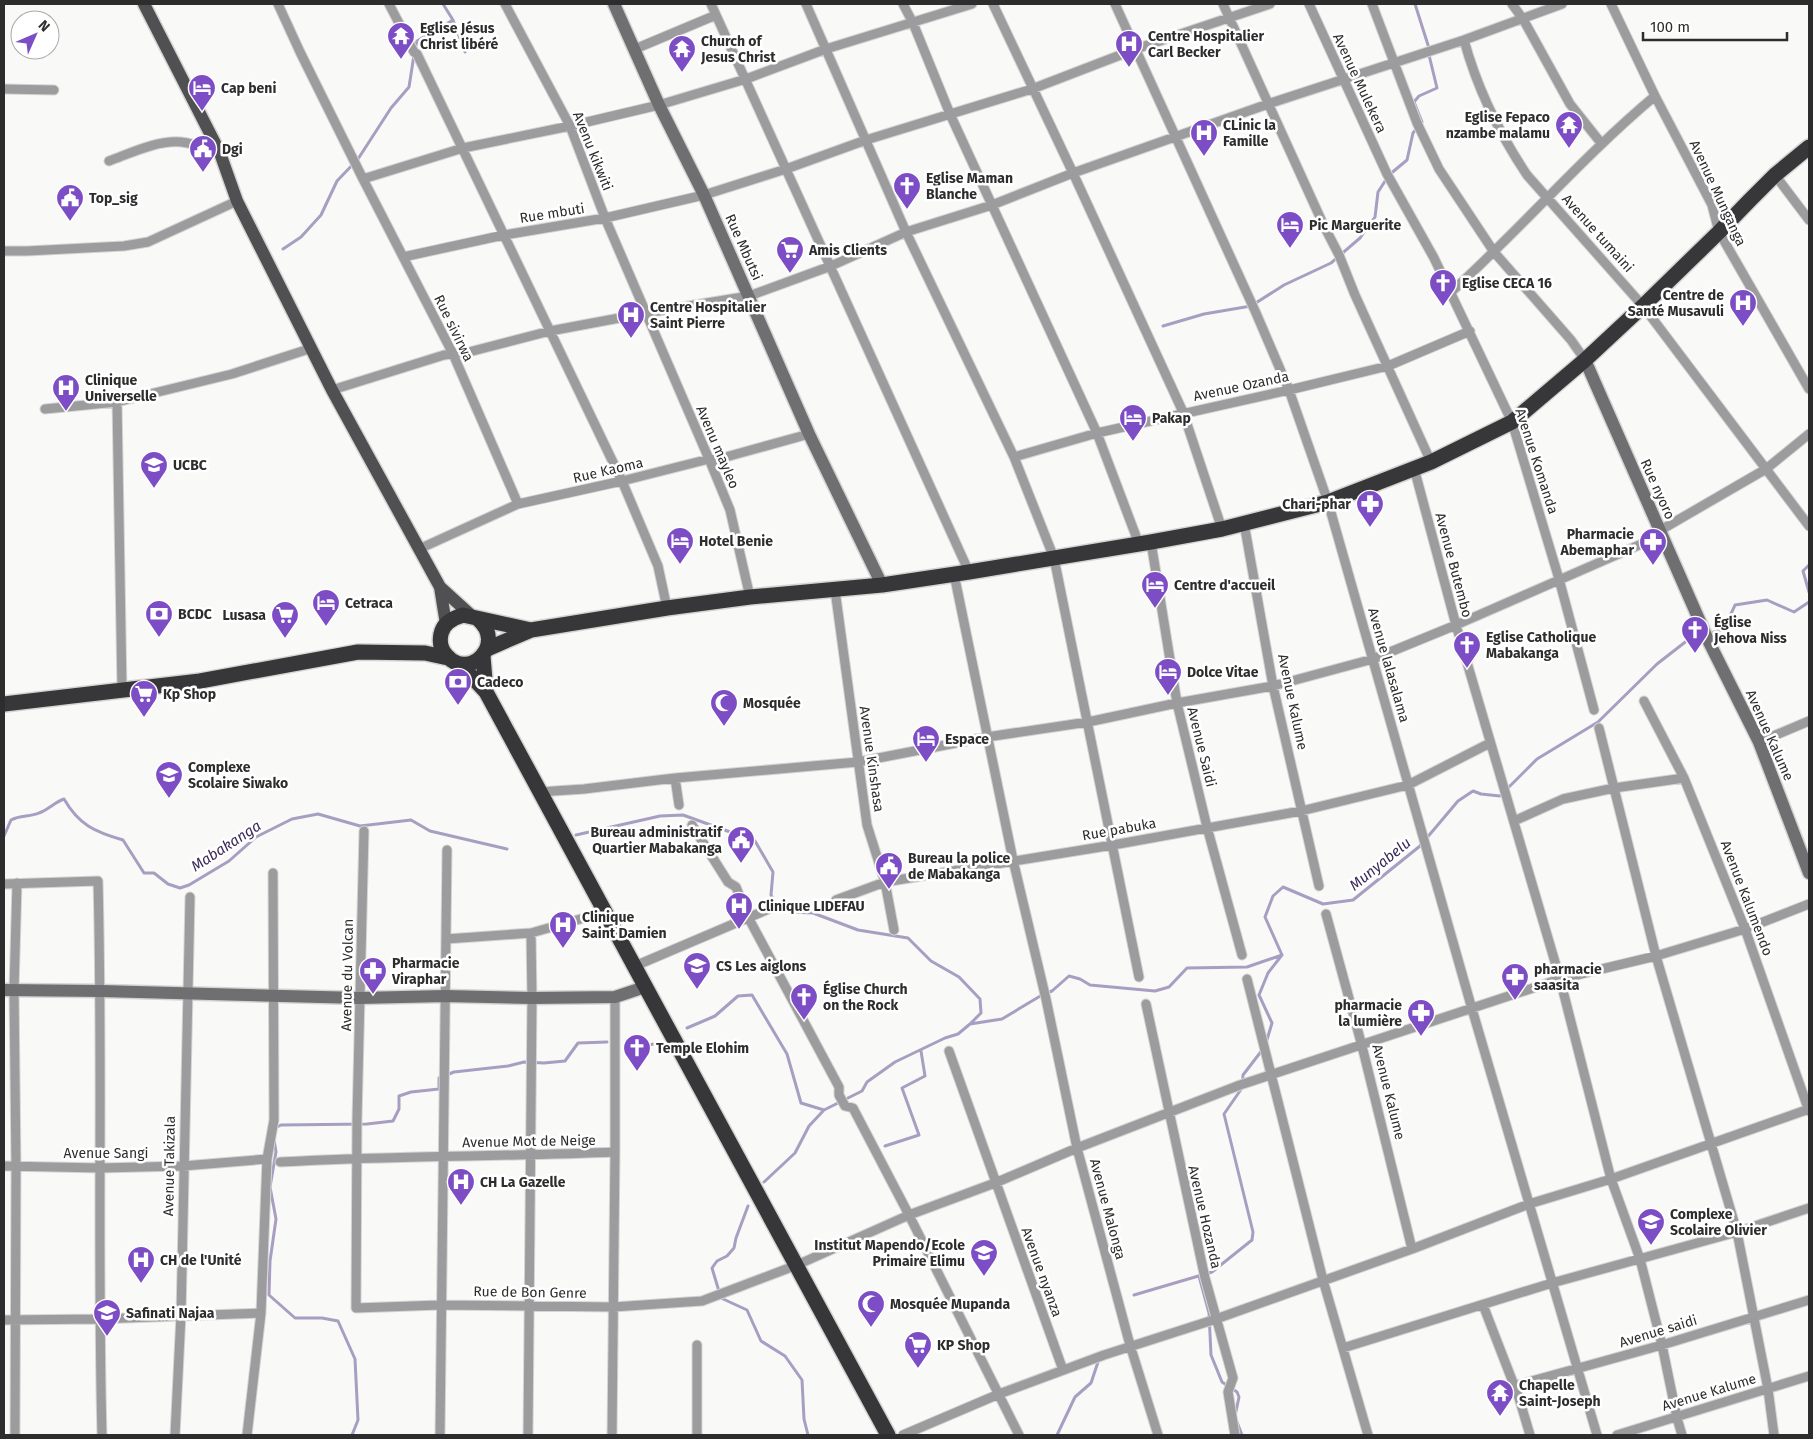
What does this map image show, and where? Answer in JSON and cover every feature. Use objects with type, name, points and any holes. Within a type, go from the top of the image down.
[{"type":"highway","points":[[4,704],[241,674],[358,652],[401,651],[425,653],[468,664],[476,661],[485,652],[532,630],[667,608],[882,585],[961,573],[1222,529],[1328,502],[1431,462],[1512,422],[1585,360],[1719,232],[1775,175],[1809,147]]},
{"type":"highway","points":[[401,651],[423,643],[454,618],[463,616],[532,630]]},
{"type":"highway","points":[[475,618],[487,631],[489,640],[485,652],[486,692]]},
{"type":"highway","points":[[443,628],[440,642],[443,651],[486,692],[888,1435]]},
{"type":"main road","points":[[144,4],[220,152],[237,201],[332,390],[440,587],[475,618]]},
{"type":"main road","points":[[440,587],[443,628]]},
{"type":"street","name":"Rue sivirwa","points":[[278,4],[355,163],[453,354],[518,504]]},
{"type":"street","points":[[389,4],[416,53],[463,148],[622,481],[658,566],[667,608]]},
{"type":"street","name":"Avenu kikwiti","points":[[505,4],[570,126],[605,218],[646,313]]},
{"type":"street","name":"Rue Mbutsi","points":[[614,4],[659,105],[704,195],[809,434],[882,585]]},
{"type":"street","name":"Avenue Malonga","points":[[711,4],[831,266],[961,573],[987,737],[1013,860],[1046,999],[1077,1148],[1130,1346],[1158,1435]]},
{"type":"street","points":[[806,4],[906,232],[1014,458],[1054,558],[1139,977]]},
{"type":"street","name":"Avenue Saidi","points":[[903,4],[913,23],[950,114],[1097,433],[1145,543],[1177,703],[1207,827],[1242,955]]},
{"type":"street","points":[[363,179],[463,148],[659,105],[746,79],[826,49],[972,4]]},
{"type":"street","points":[[992,4],[1074,173],[1183,412],[1222,529]]},
{"type":"street","name":"Avenue lalasalama","points":[[1115,4],[1256,313],[1289,390],[1328,502],[1472,1009]]},
{"type":"street","points":[[1223,4],[1339,255],[1349,283],[1431,462]]},
{"type":"street","name":"Rue mbuti","points":[[403,257],[504,235],[605,218],[704,195],[786,169],[866,140],[1032,89],[1136,48],[1270,4]]},
{"type":"street","name":"Avenue Mulekera","points":[[1309,4],[1389,177]]},
{"type":"street","points":[[1372,4],[1417,123],[1439,169],[1494,252],[1571,340],[1585,360]]},
{"type":"street","points":[[1512,4],[1523,19],[1570,104],[1600,143]]},
{"type":"street","points":[[332,390],[444,355],[550,331],[749,296],[831,266],[906,232],[992,205],[1074,173],[1268,104],[1464,40],[1562,4]]},
{"type":"street","name":"Avenue Munganga","points":[[1611,4],[1655,96],[1712,205],[1719,232],[1809,389]]},
{"type":"street","points":[[634,49],[716,15]]},
{"type":"street","name":"Avenue tumaini","points":[[1464,40],[1470,64],[1495,123],[1527,175],[1643,306],[1809,526]]},
{"type":"street","points":[[4,90],[54,90]]},
{"type":"street","points":[[1450,294],[1494,252],[1600,143],[1655,96]]},
{"type":"street","points":[[109,161],[150,146],[169,143],[182,142],[220,152]]},
{"type":"street","points":[[1775,175],[1809,220]]},
{"type":"street","name":"Avenue Komanda","points":[[1389,177],[1416,225],[1470,331],[1512,422],[1559,579],[1594,710]]},
{"type":"street","points":[[4,251],[124,246],[148,242],[237,201]]},
{"type":"street","name":"Avenu mayleo","points":[[646,313],[730,510],[740,562],[750,598]]},
{"type":"street","name":"Avenue Ozanda","points":[[1014,458],[1097,433],[1388,366],[1470,331]]},
{"type":"street","points":[[44,409],[117,402],[232,374],[312,348]]},
{"type":"street","name":"Rue nyoro","points":[[1585,360],[1706,635]]},
{"type":"street","points":[[117,402],[122,690]]},
{"type":"street","name":"Rue Kaoma","points":[[418,549],[518,504],[715,460],[809,434]]},
{"type":"street","points":[[539,792],[858,762],[987,737],[1088,722],[1177,703],[1273,686],[1373,659],[1456,626],[1660,533],[1766,469],[1809,434]]},
{"type":"street","name":"Avenue Butembo","points":[[1414,468],[1456,626],[1560,979],[1611,1179],[1640,1259],[1682,1435]]},
{"type":"street","name":"Avenue Kalume","points":[[1244,523],[1273,686],[1319,886]]},
{"type":"street","name":"Avenue Kinshasa","points":[[834,590],[867,825],[884,882],[894,930]]},
{"type":"street","name":"Avenue Kalume","points":[[1706,635],[1759,742],[1809,873]]},
{"type":"street","name":"Avenue Kalumendo","points":[[1644,701],[1684,778],[1745,929],[1809,1110]]},
{"type":"street","points":[[1759,742],[1809,721]]},
{"type":"street","points":[[1599,728],[1656,956],[1737,1232],[1768,1390],[1774,1435]]},
{"type":"street","name":"Rue pabuka","points":[[836,900],[884,882],[1301,811],[1408,785],[1490,743]]},
{"type":"street","points":[[675,778],[680,805]]},
{"type":"street","points":[[1514,821],[1563,799],[1614,788],[1684,778]]},
{"type":"street","points":[[692,825],[728,882],[736,887],[748,917],[839,1087],[839,1095],[845,1106],[853,1108],[910,1215],[1019,1435]]},
{"type":"street","name":"Avenue du Volcan","points":[[357,1157],[364,831]]},
{"type":"street","points":[[440,1435],[440,1305],[444,1156],[443,1074],[447,850]]},
{"type":"street","points":[[247,1435],[261,1312],[267,1159],[274,1120],[273,873]]},
{"type":"street","points":[[4,884],[98,881],[101,991],[99,1319],[102,1435]]},
{"type":"street","points":[[15,1435],[16,1166],[9,990],[17,883]]},
{"type":"street","name":"Avenue Takizala","points":[[175,1435],[181,1315],[190,898]]},
{"type":"street","name":"Rue de Bon Genre","points":[[357,1157],[356,1308],[440,1305],[612,1307],[702,1301],[797,1265],[910,1215],[1244,1083],[1362,1046],[1560,979],[1656,956],[1745,929],[1809,904]]},
{"type":"street","points":[[635,966],[771,908]]},
{"type":"street","points":[[446,939],[531,932],[605,912]]},
{"type":"street","name":"Avenue Kalume","points":[[1326,914],[1362,1046],[1412,1249]]},
{"type":"street","points":[[528,1435],[531,932]]},
{"type":"street","points":[[1247,979],[1323,1280],[1368,1435]]},
{"type":"street","points":[[9,990],[360,998],[445,996],[532,998],[615,997],[645,987]]},
{"type":"street","points":[[612,1435],[615,997]]},
{"type":"street","name":"Avenue Hozanda","points":[[1146,1004],[1204,1274],[1211,1321],[1233,1378],[1228,1392],[1235,1435]]},
{"type":"street","points":[[1472,1009],[1597,1435]]},
{"type":"street","name":"Avenue nyanza","points":[[949,1051],[1063,1370]]},
{"type":"street","points":[[903,1435],[999,1394],[1063,1370],[1130,1346],[1211,1321],[1412,1249],[1529,1204],[1611,1179],[1809,1110]]},
{"type":"street","name":"Avenue Mot de Neige","points":[[444,1156],[530,1156],[615,1152]]},
{"type":"street","points":[[280,1162],[357,1157],[444,1156]]},
{"type":"street","name":"Avenue Sangi","points":[[4,1166],[101,1168],[183,1166],[267,1159]]},
{"type":"street","points":[[1344,1348],[1552,1283],[1737,1232],[1809,1208]]},
{"type":"street","name":"Avenue saidi","points":[[1514,1386],[1662,1345],[1809,1300]]},
{"type":"street","points":[[1482,1305],[1514,1386],[1530,1435]]},
{"type":"street","points":[[4,1320],[99,1319],[261,1312]]},
{"type":"street","points":[[696,1345],[697,1435]]},
{"type":"street","name":"Avenue Kalume","points":[[1617,1435],[1809,1376]]},
{"type":"waterway","points":[[443,4],[453,20],[465,52]]},
{"type":"waterway","points":[[1415,4],[1428,45]]},
{"type":"waterway","points":[[415,49],[417,41],[453,20]]},
{"type":"waterway","points":[[283,249],[301,237],[321,215],[337,181],[358,159],[391,108],[409,87],[414,55]]},
{"type":"waterway","points":[[1163,326],[1204,314],[1251,306],[1284,285],[1331,263],[1360,238],[1375,217],[1378,192],[1389,175],[1407,160],[1413,133],[1422,122],[1414,102],[1419,96],[1437,88],[1429,55]]},
{"type":"waterway","name":"Munyabelu","points":[[1809,565],[1803,571],[1809,592]]},
{"type":"waterway","name":"Munyabelu","points":[[1708,634],[1724,629],[1735,605],[1767,600],[1794,612],[1809,602]]},
{"type":"waterway","name":"Munyabelu","points":[[970,1024],[1002,1019],[1052,991],[1069,976],[1080,979],[1090,985],[1155,991],[1169,987],[1187,968],[1247,967],[1282,955],[1265,917],[1273,896],[1283,887],[1323,904],[1353,900],[1420,846],[1458,801],[1473,791],[1500,796],[1537,759],[1598,722],[1657,664],[1693,636],[1702,636]]},
{"type":"waterway","name":"Mabakanga","points":[[4,836],[11,820],[39,813],[64,799],[76,815],[89,826],[104,834],[123,840],[144,873],[154,873],[168,884],[180,888],[189,885],[229,861],[256,837],[292,819],[318,814],[360,826],[411,820],[430,831],[507,849]]},
{"type":"waterway","points":[[576,835],[660,816],[683,815],[755,841],[773,872],[771,895],[776,904],[790,912],[813,913],[858,930],[908,938],[931,961],[959,977],[980,999],[981,1013],[958,1034],[945,1038],[895,1062],[867,1082],[862,1091],[824,1110],[809,1126],[795,1153],[764,1182]]},
{"type":"waterway","points":[[1266,1043],[1272,1023],[1259,995],[1268,973],[1282,955]]},
{"type":"waterway","points":[[687,1028],[715,1016],[738,996],[752,995],[787,1054],[801,1103],[824,1110]]},
{"type":"waterway","points":[[275,1128],[281,1125],[367,1124],[393,1121],[399,1109],[399,1096],[411,1092],[439,1089],[439,1078],[454,1072],[508,1066],[524,1062],[565,1061],[578,1043],[607,1042]]},
{"type":"waterway","points":[[626,1042],[643,1046],[654,1044]]},
{"type":"waterway","points":[[1134,1295],[1212,1272],[1252,1240],[1253,1232],[1224,1114],[1242,1088],[1243,1075],[1263,1049]]},
{"type":"waterway","points":[[885,1146],[919,1135],[902,1088],[925,1076],[921,1051]]},
{"type":"waterway","points":[[274,1139],[276,1152],[270,1187],[276,1219],[270,1261],[269,1295],[295,1318],[322,1318],[338,1321],[355,1359],[358,1420],[352,1435]]},
{"type":"waterway","points":[[748,1206],[734,1248],[727,1256],[717,1261],[712,1268],[721,1298],[747,1310],[761,1341],[785,1356],[802,1380],[804,1419],[808,1435]]},
{"type":"waterway","points":[[1199,1276],[1209,1313],[1211,1355],[1222,1382],[1237,1392],[1239,1397],[1235,1416]]},
{"type":"waterway","points":[[1057,1435],[1075,1397],[1091,1383],[1099,1359]]},
{"type":"waterway","points":[[1237,1422],[1242,1435]]},
{"type":"place","name":"Eglise Jésus Christ libéré","points":[[401,60]]},
{"type":"place","name":"Centre Hospitalier Carl Becker","points":[[1129,68]]},
{"type":"place","name":"Church of Jesus Christ","points":[[682,73]]},
{"type":"place","name":"Cap beni","points":[[202,112]]},
{"type":"place","name":"Eglise Fepaco nzambe malamu","points":[[1569,149]]},
{"type":"place","name":"CLinic la Famille","points":[[1204,157]]},
{"type":"place","name":"Dgi","points":[[203,173]]},
{"type":"place","name":"Eglise Maman Blanche","points":[[907,210]]},
{"type":"place","name":"Top_sig","points":[[70,222]]},
{"type":"place","name":"Pic Marguerite","points":[[1290,249]]},
{"type":"place","name":"Amis Clients","points":[[790,274]]},
{"type":"place","name":"Eglise CECA 16","points":[[1443,307]]},
{"type":"place","name":"Centre de Santé Musavuli","points":[[1743,327]]},
{"type":"place","name":"Centre Hospitalier Saint Pierre","points":[[631,339]]},
{"type":"place","name":"Clinique Universelle","points":[[66,412]]},
{"type":"place","name":"Pakap","points":[[1133,442]]},
{"type":"place","name":"UCBC","points":[[154,489]]},
{"type":"place","name":"Chari-phar","points":[[1370,528]]},
{"type":"place","name":"Hotel Benie","points":[[680,565]]},
{"type":"place","name":"Pharmacie Abemaphar","points":[[1653,566]]},
{"type":"place","name":"Centre d'accueil","points":[[1155,609]]},
{"type":"place","name":"Cetraca","points":[[326,627]]},
{"type":"place","name":"BCDC","points":[[159,638]]},
{"type":"place","name":"Lusasa","points":[[285,639]]},
{"type":"place","name":"Église Jehova Niss","points":[[1695,654]]},
{"type":"place","name":"Eglise Catholique Mabakanga","points":[[1467,669]]},
{"type":"place","name":"Dolce Vitae","points":[[1168,696]]},
{"type":"place","name":"Cadeco","points":[[458,706]]},
{"type":"place","name":"Kp Shop","points":[[144,718]]},
{"type":"place","name":"Mosquée","points":[[724,727]]},
{"type":"place","name":"Espace","points":[[926,763]]},
{"type":"place","name":"Complexe Scolaire Siwako","points":[[169,799]]},
{"type":"place","name":"Bureau administratif Quartier Mabakanga","points":[[741,864]]},
{"type":"place","name":"Bureau la police de Mabakanga","points":[[889,890]]},
{"type":"place","name":"Clinique LIDEFAU","points":[[739,930]]},
{"type":"place","name":"Clinique Saint Damien","points":[[563,949]]},
{"type":"place","name":"CS Les aiglons","points":[[697,990]]},
{"type":"place","name":"Pharmacie Viraphar","points":[[373,995]]},
{"type":"place","name":"pharmacie saasita","points":[[1515,1001]]},
{"type":"place","name":"Église Church on the Rock","points":[[804,1021]]},
{"type":"place","name":"pharmacie la lumière","points":[[1421,1037]]},
{"type":"place","name":"Temple Elohim","points":[[637,1072]]},
{"type":"place","name":"CH La Gazelle","points":[[461,1206]]},
{"type":"place","name":"Complexe Scolaire Olivier","points":[[1651,1246]]},
{"type":"place","name":"Institut Mapendo/Ecole Primaire Elimu","points":[[984,1277]]},
{"type":"place","name":"CH de l'Unité","points":[[141,1284]]},
{"type":"place","name":"Mosquée Mupanda","points":[[871,1328]]},
{"type":"place","name":"Safinati Najaa","points":[[107,1337]]},
{"type":"place","name":"KP Shop","points":[[918,1369]]},
{"type":"place","name":"Chapelle Saint-Joseph","points":[[1500,1417]]}]
